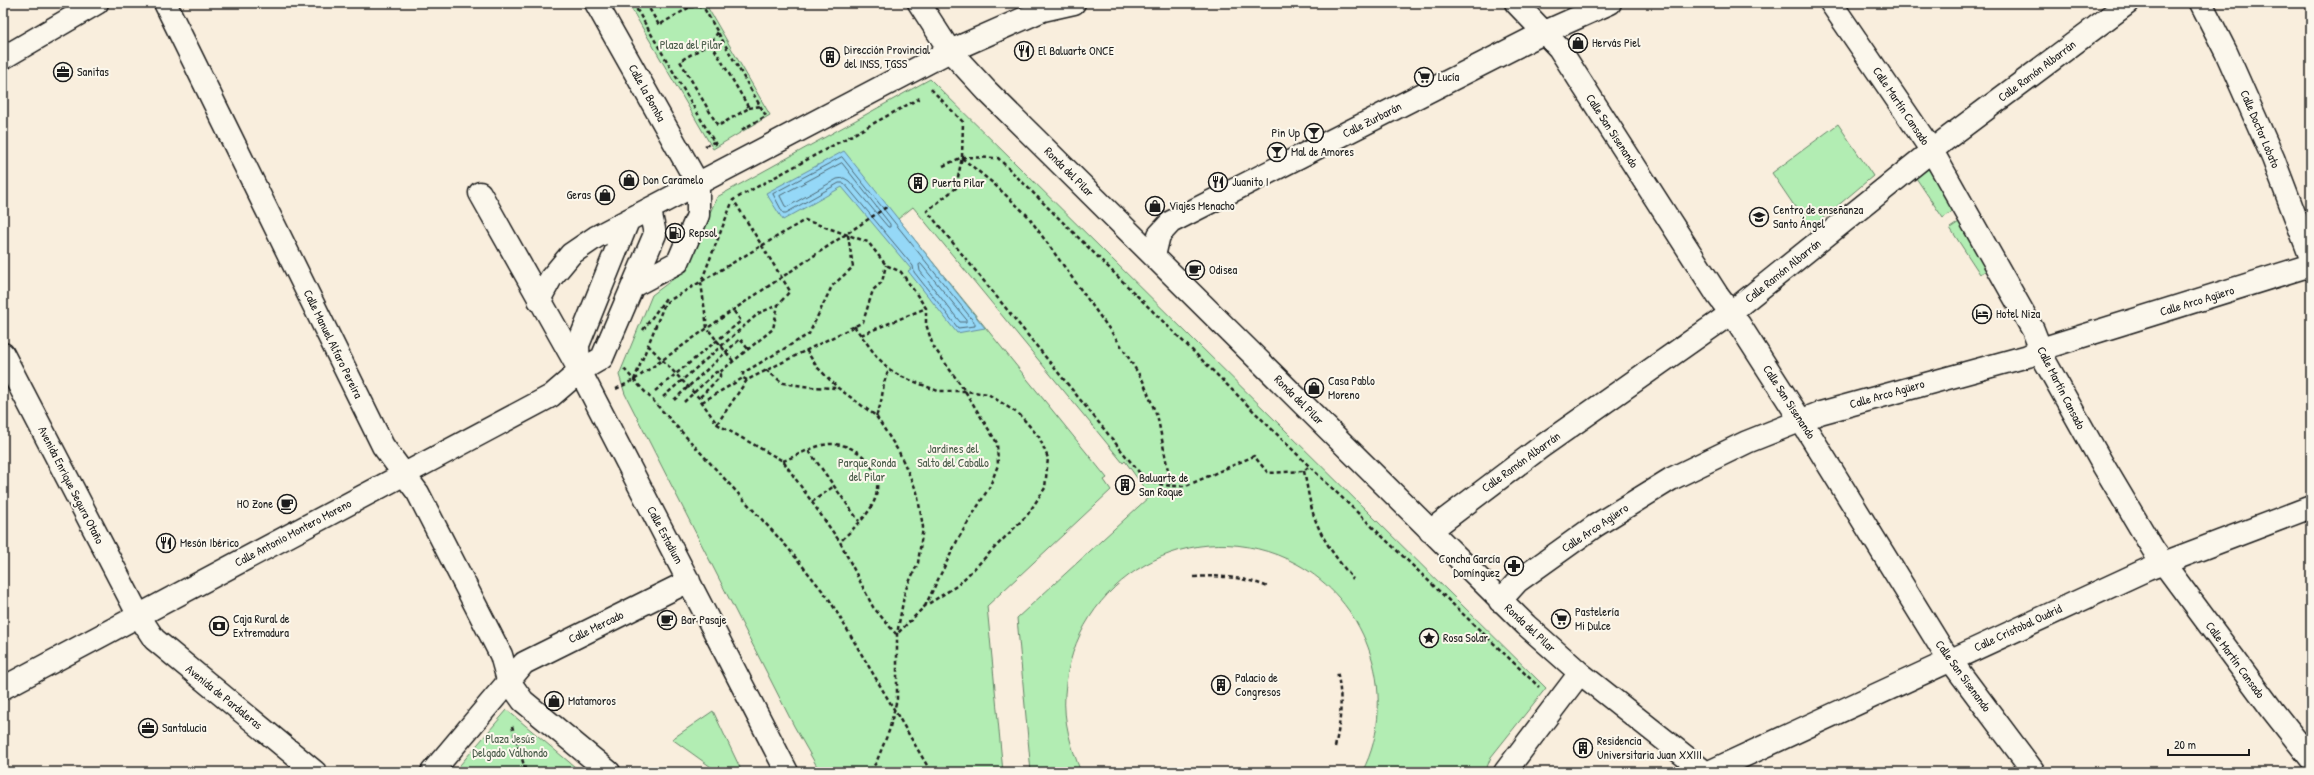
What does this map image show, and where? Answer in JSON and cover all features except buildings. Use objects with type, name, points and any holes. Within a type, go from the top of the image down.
[{"type":"street","points":[[3,58],[97,3]]},
{"type":"street","name":"Calle Manuel Alfaro Pereira","points":[[165,3],[383,446],[402,474],[418,493],[501,655],[508,680],[523,701],[609,772]]},
{"type":"street","name":"Calle la Bomba","points":[[596,3],[698,184]]},
{"type":"street","name":"Ronda del Pilar","points":[[919,3],[950,51],[968,70],[1500,600],[1580,673],[1706,772]]},
{"type":"street","points":[[539,300],[551,278],[571,254],[596,238],[950,51],[1043,7],[1074,3]]},
{"type":"street","name":"Calle San Sisenando","points":[[1519,3],[1559,48],[1718,296],[1731,313],[1800,420],[1949,660],[2034,772]]},
{"type":"street","points":[[1546,32],[1572,3]]},
{"type":"street","name":"Calle Zurbarán","points":[[1154,256],[1159,235],[1170,222],[1546,32],[1610,3]]},
{"type":"street","name":"Calle Martín Cansado","points":[[1831,3],[1932,151],[2033,330],[2046,363],[2103,465],[2153,549],[2225,647],[2311,759]]},
{"type":"street","name":"Calle Ramón Albarrán","points":[[1430,531],[1541,447],[1731,313],[1932,151],[2128,3]]},
{"type":"street","name":"Calle Doctor Lobato","points":[[2201,3],[2226,52],[2273,158],[2311,258]]},
{"type":"street","points":[[633,286],[678,262],[698,215],[698,184]]},
{"type":"street","points":[[480,193],[539,300]]},
{"type":"street","points":[[628,221],[578,345],[580,371],[602,358],[655,234],[650,210]]},
{"type":"street","name":"Calle Arco Agüero","points":[[1500,600],[1518,581],[1595,526],[1650,491],[1747,442],[1800,420],[1918,385],[2028,356],[2041,350],[2311,265]]},
{"type":"street","name":"Calle Estadium","points":[[539,300],[580,371],[787,772]]},
{"type":"street","name":"Avenida Enrique Segura Otaño","points":[[3,354],[139,616]]},
{"type":"street","name":"Calle Antonio Montero Moreno","points":[[3,688],[402,474],[551,396],[580,371]]},
{"type":"street","name":"Calle Cristobal Oudrid","points":[[1709,772],[1949,660],[2164,563],[2311,507]]},
{"type":"street","name":"Calle Mercado","points":[[432,772],[495,698],[508,680],[524,663],[689,581]]},
{"type":"street","name":"Avenida de Pardaleras","points":[[139,616],[154,639],[315,772]]},
{"type":"street","points":[[1505,772],[1580,673]]},
{"type":"path","points":[[633,3],[715,145]]},
{"type":"path","points":[[646,3],[659,25],[690,7],[701,4],[766,116]]},
{"type":"path","points":[[687,3],[690,7]]},
{"type":"path","points":[[718,32],[711,44],[680,61],[718,126],[749,108],[761,106]]},
{"type":"path","points":[[711,44],[749,108]]},
{"type":"path","points":[[968,70],[942,83],[929,87],[963,122],[962,157],[956,188],[927,211],[1147,482],[1171,486],[1186,486],[1254,456],[1268,473],[1304,471],[1309,466]]},
{"type":"path","points":[[733,361],[707,328],[701,282],[733,200],[933,91]]},
{"type":"path","points":[[962,157],[994,184],[1027,216],[1120,344],[1143,381],[1158,419],[1171,486]]},
{"type":"path","points":[[943,166],[962,157],[998,158],[1309,466],[1556,704]]},
{"type":"path","points":[[663,397],[759,314],[778,305],[790,291],[733,200]]},
{"type":"path","points":[[634,380],[733,310],[848,235],[888,206]]},
{"type":"path","points":[[634,380],[665,303],[805,220],[868,242],[886,265],[901,272],[926,308],[926,324],[933,346],[965,390],[997,443],[998,465],[990,486],[958,539],[925,606]]},
{"type":"path","points":[[743,378],[743,373],[809,334],[832,286],[853,267],[848,235]]},
{"type":"path","points":[[717,424],[747,380],[863,322],[873,290],[882,282],[886,265]]},
{"type":"path","points":[[639,335],[667,297]]},
{"type":"path","points":[[684,402],[716,372],[720,372],[772,329],[778,305]]},
{"type":"path","points":[[861,335],[926,308]]},
{"type":"path","points":[[655,391],[741,321],[733,310]]},
{"type":"path","points":[[854,326],[888,369],[912,381],[938,391],[965,390],[988,394],[1020,414],[1039,437],[1048,458],[1045,488],[1028,514],[958,585],[925,606],[897,634]]},
{"type":"path","points":[[674,400],[740,339],[748,349]]},
{"type":"path","points":[[648,345],[699,398],[717,424],[783,461],[840,542],[873,607],[897,634]]},
{"type":"path","points":[[806,350],[817,367],[838,388],[876,416],[898,452],[916,492],[923,527],[918,563],[905,591],[897,634],[897,700],[889,730],[876,763],[869,772]]},
{"type":"path","points":[[619,363],[793,553],[829,599],[931,772]]},
{"type":"path","points":[[876,416],[880,407],[883,381],[888,369]]},
{"type":"path","points":[[766,370],[783,383],[810,387],[838,388]]},
{"type":"path","points":[[699,398],[720,376],[720,372]]},
{"type":"path","points":[[743,378],[747,380]]},
{"type":"path","points":[[702,402],[743,378]]},
{"type":"path","points":[[783,461],[823,445],[838,444],[852,448],[864,456],[872,468],[876,483],[875,497],[869,511],[840,542]]},
{"type":"path","points":[[810,451],[859,521]]},
{"type":"path","points":[[1304,471],[1313,513],[1322,536],[1335,557],[1353,579]]},
{"type":"path","points":[[812,502],[834,486]]},
{"type":"path","points":[[1194,577],[1233,577],[1254,581],[1268,587]]},
{"type":"path","points":[[1335,747],[1342,709],[1341,691],[1337,671]]},
{"type":"path","points":[[523,701],[510,718],[526,772]]},
{"type":"green space","name":"Plaza del Pilar","points":[[628,3],[705,3],[770,115],[713,149]]},
{"type":"green space","name":"Parque Ronda del Pilar","points":[[930,79],[1546,688],[1491,757],[1485,772],[1362,772],[1369,758],[1377,726],[1378,694],[1373,662],[1368,647],[1363,634],[1349,610],[1331,589],[1309,571],[1297,564],[1258,549],[1218,545],[1180,550],[1145,565],[1114,588],[1090,617],[1073,653],[1065,694],[1065,714],[1068,734],[1081,772],[1031,772],[1017,618],[1150,496],[1125,461],[1123,463],[913,207],[898,219],[1107,478],[1104,480],[1111,490],[987,606],[1003,772],[819,770],[794,726],[625,394],[619,375],[652,295],[684,271],[717,197]]},
{"type":"green space","points":[[1838,124],[1873,176],[1810,229],[1772,173]]},
{"type":"green space","points":[[1927,167],[1956,209],[1943,218],[1914,175]]},
{"type":"green space","points":[[1962,220],[1991,268],[1980,274],[1950,228]]},
{"type":"green space","name":"Plaza Jesús Delgado Valhondo","points":[[507,710],[581,772],[454,772]]},
{"type":"green space","points":[[713,711],[742,772],[718,772],[672,739]]},
{"type":"water","points":[[844,151],[985,328],[957,333],[908,271],[911,269],[842,187],[783,220],[766,193]]},
{"type":"place","name":"Hervás Piel","points":[[1578,43]]},
{"type":"place","name":"El Baluarte ONCE","points":[[1024,51]]},
{"type":"place","name":"Dirección Provincial del INSS, TGSS","points":[[830,57]]},
{"type":"place","name":"Sanitas","points":[[63,72]]},
{"type":"place","name":"Lucía","points":[[1424,77]]},
{"type":"place","name":"Pin Up","points":[[1314,133]]},
{"type":"place","name":"Mal de Amores","points":[[1277,152]]},
{"type":"place","name":"Don Caramelo","points":[[629,180]]},
{"type":"place","name":"Juanito I","points":[[1218,182]]},
{"type":"place","name":"Puerta Pilar","points":[[918,183]]},
{"type":"place","name":"Geras","points":[[605,195]]},
{"type":"place","name":"Viajes Menacho","points":[[1155,206]]},
{"type":"place","name":"Centro de enseñanza Santo Ángel","points":[[1759,217]]},
{"type":"place","name":"Repsol","points":[[675,233]]},
{"type":"place","name":"Odisea","points":[[1195,270]]},
{"type":"place","name":"Hotel Niza","points":[[1982,314]]},
{"type":"place","name":"Casa Pablo Moreno","points":[[1314,388]]},
{"type":"place","name":"Baluarte de San Roque","points":[[1125,485]]},
{"type":"place","name":"HO Zone","points":[[287,504]]},
{"type":"place","name":"Mesón Ibérico","points":[[166,543]]},
{"type":"place","name":"Concha García Domínguez","points":[[1514,566]]},
{"type":"place","name":"Pastelería Mi Dulce","points":[[1561,619]]},
{"type":"place","name":"Bar Pasaje","points":[[667,620]]},
{"type":"place","name":"Caja Rural de Extremadura","points":[[219,626]]},
{"type":"place","name":"Rosa Solar","points":[[1429,638]]},
{"type":"place","name":"Palacio de Congresos","points":[[1221,685]]},
{"type":"place","name":"Matamoros","points":[[554,701]]},
{"type":"place","name":"Santalucia","points":[[148,728]]},
{"type":"place","name":"Residencia Universitaria Juan XXIII","points":[[1583,748]]},
{"type":"park label","name":"Jardines del Salto del Caballo","points":[[953,456]]}]
